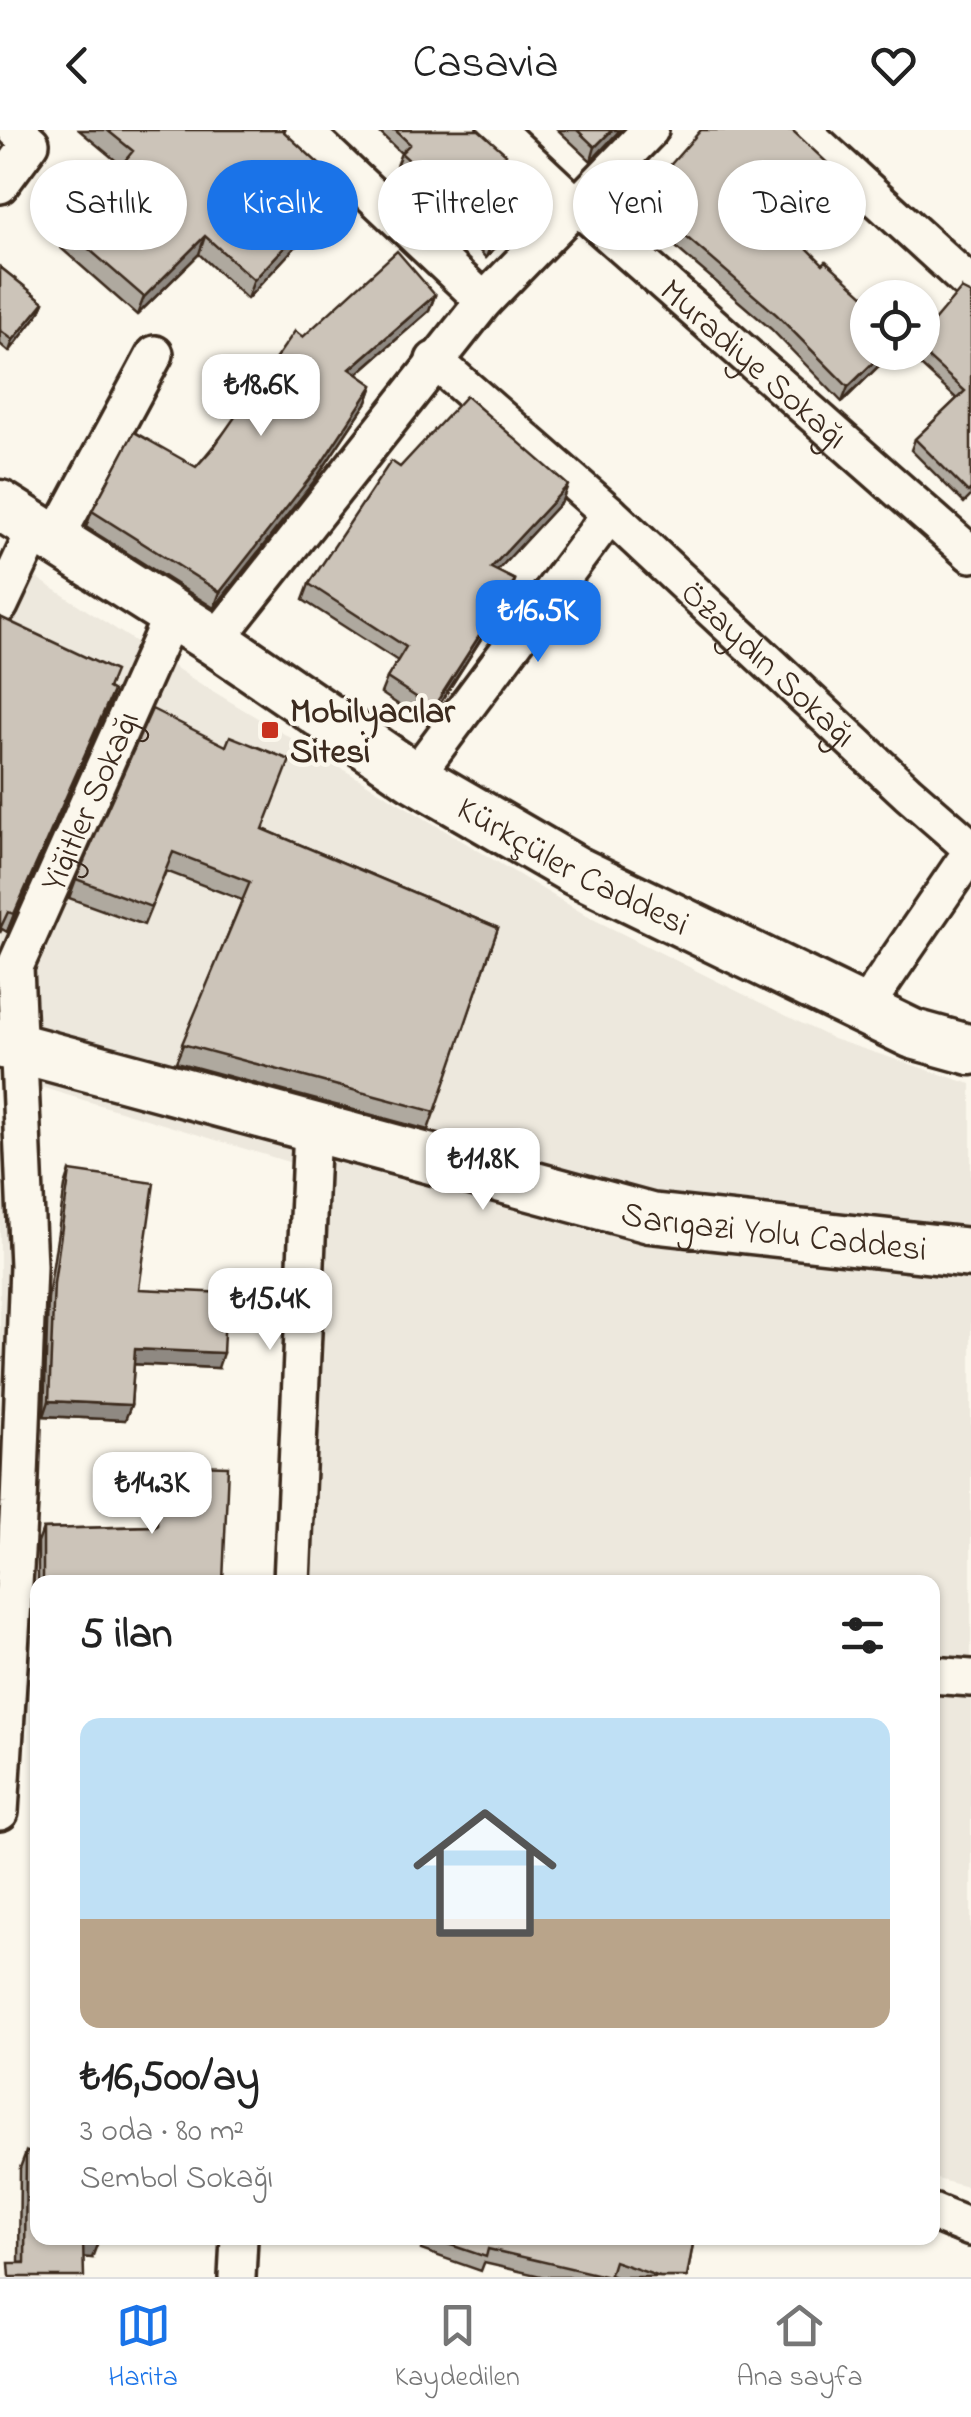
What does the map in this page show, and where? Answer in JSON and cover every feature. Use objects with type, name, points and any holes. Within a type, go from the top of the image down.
[{"type":"main road","name":"Kürkçüler Caddesi","points":[[30,524],[215,642],[414,777],[576,871],[913,1034],[971,1050]]},
{"type":"main road","name":"Sarıgazi Yolu Caddesi","points":[[9,1046],[650,1218],[971,1253]]},
{"type":"street","points":[[303,130],[484,301]]},
{"type":"street","name":"Muradiye Sokağı","points":[[496,130],[573,202]]},
{"type":"street","points":[[621,160],[650,130]]},
{"type":"street","points":[[802,130],[971,285]]},
{"type":"street","points":[[0,186],[24,136]]},
{"type":"street","points":[[215,642],[351,472],[434,360],[484,301],[573,210]]},
{"type":"street","name":"Muradiye Sokağı","points":[[627,250],[971,554]]},
{"type":"street","points":[[0,605],[30,524],[155,354]]},
{"type":"street","name":"Özaydın Sokağı","points":[[434,360],[610,514],[971,850]]},
{"type":"street","points":[[414,777],[610,514]]},
{"type":"street","name":"Yiğitler Sokağı","points":[[0,1812],[14,1267],[9,1046],[16,967],[171,616]]},
{"type":"street","points":[[863,1010],[971,850]]},
{"type":"street","points":[[292,1575],[312,1127]]},
{"type":"street","points":[[940,1676],[971,1678]]},
{"type":"street","points":[[940,2215],[971,2228]]},
{"type":"street","points":[[237,2277],[239,2245]]},
{"type":"shaded area","points":[[0,554],[196,681],[589,917],[833,1039],[971,1084],[971,2188],[940,2180],[940,1575],[305,1575],[325,1173],[14,1079],[0,1500]]},
{"type":"building","points":[[107,130],[282,130],[315,160],[207,160],[207,238],[144,297],[90,250],[187,250],[187,160],[125,160],[133,151]]},
{"type":"building","points":[[395,130],[479,130],[506,154],[504,160],[409,160],[401,153],[410,144]]},
{"type":"building","points":[[577,130],[612,130],[595,147]]},
{"type":"building","points":[[701,130],[792,130],[824,160],[718,160],[718,250],[809,250],[850,283],[850,370],[865,370],[848,387],[777,315],[698,247],[698,160],[675,160]]},
{"type":"building","points":[[221,250],[282,250],[254,280]]},
{"type":"building","points":[[397,251],[435,295],[350,369],[373,385],[321,464],[220,592],[92,511],[134,432],[196,467],[295,331],[303,337]]},
{"type":"building","points":[[0,267],[44,302],[13,340],[0,330]]},
{"type":"building","points":[[961,289],[971,294],[968,492],[915,439],[965,391],[940,368],[940,314]]},
{"type":"building","points":[[466,396],[568,485],[491,568],[515,580],[433,708],[387,678],[406,647],[309,584],[391,461],[400,467]]},
{"type":"building","points":[[0,617],[115,671],[108,688],[113,691],[14,914],[8,912],[0,929]]},
{"type":"building","points":[[152,709],[226,746],[230,736],[290,760],[263,829],[498,928],[435,1112],[182,1044],[250,882],[173,852],[151,907],[76,879]]},
{"type":"building","points":[[70,1171],[154,1183],[139,1289],[226,1293],[223,1353],[135,1349],[131,1405],[49,1401],[54,1283]]},
{"type":"building","points":[[159,1464],[228,1466],[223,1575],[43,1575],[43,1529],[157,1526]]},
{"type":"building","points":[[26,2152],[30,2152],[30,2245],[83,2245],[84,2277],[10,2277],[9,2263],[25,2263]]},
{"type":"building","points":[[451,2245],[693,2245],[687,2277],[660,2277],[614,2261],[609,2277],[488,2249],[486,2257]]},
{"type":"place","name":"Mobilyacılar Sitesi","points":[[270,730]]}]
